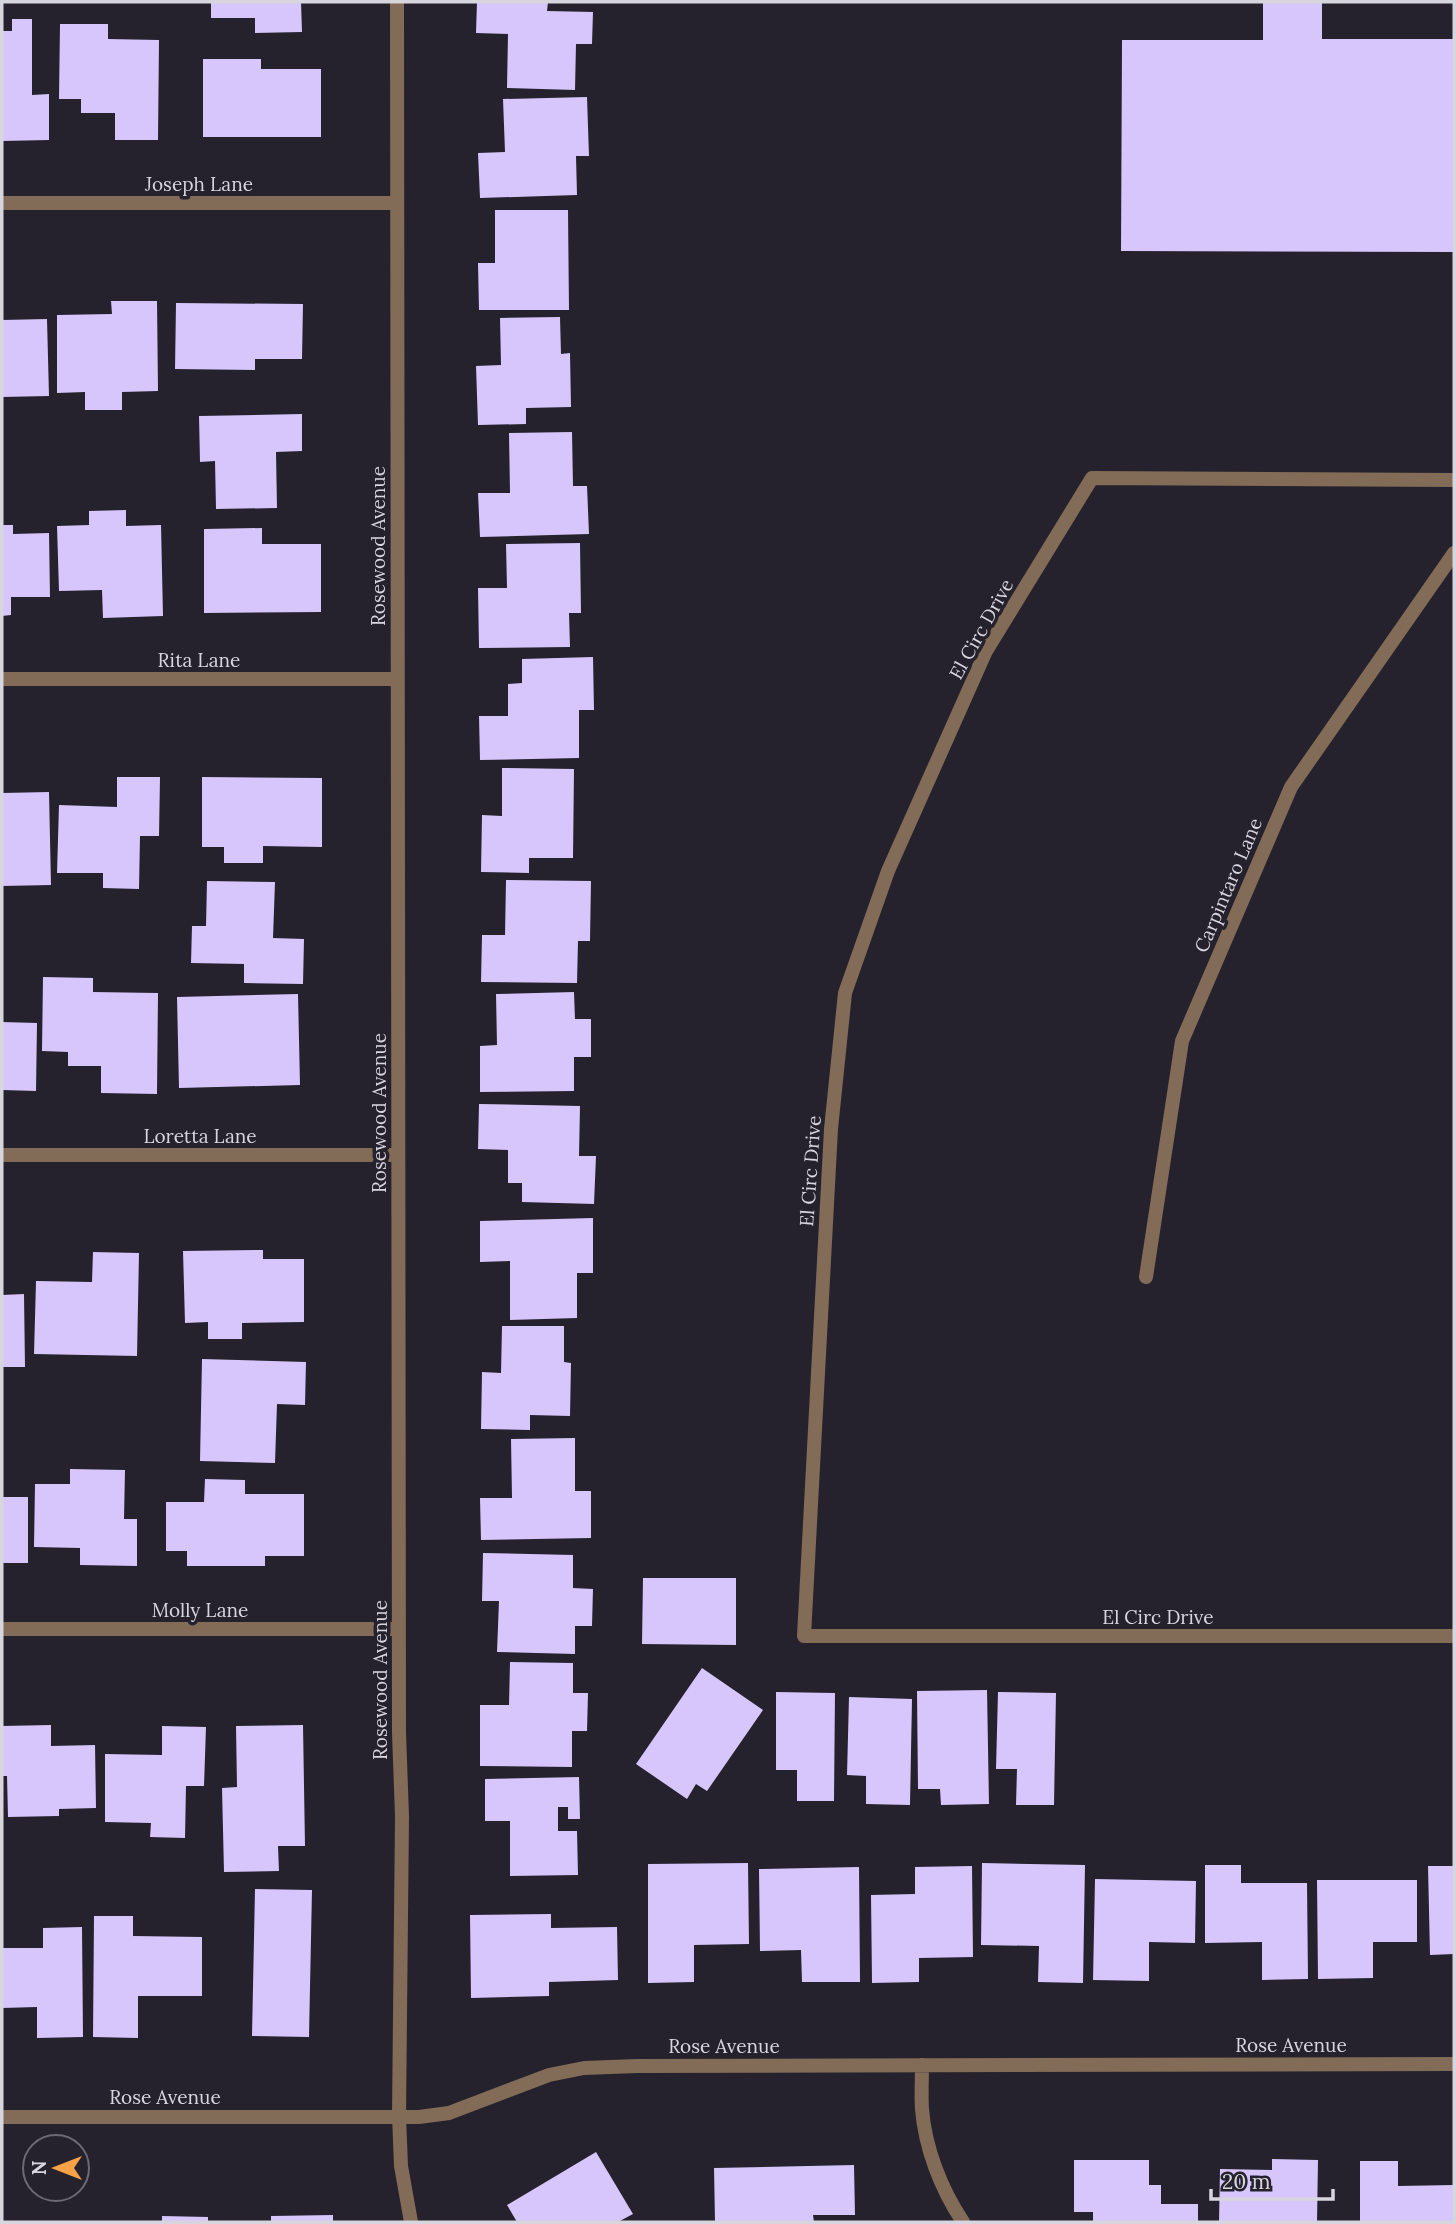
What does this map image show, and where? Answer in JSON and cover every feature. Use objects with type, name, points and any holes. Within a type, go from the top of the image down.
[{"type":"street","name":"Rosewood Avenue","points":[[397,2],[398,1733],[402,1816],[398,2116],[401,2166],[411,2222]]},
{"type":"street","name":"Joseph Lane","points":[[2,203],[397,203]]},
{"type":"street","name":"El Circ Drive","points":[[1454,480],[1092,478],[986,652],[888,871],[845,993],[831,1129],[804,1636],[1454,1636]]},
{"type":"street","name":"Carpintaro Lane","points":[[1146,1277],[1182,1041],[1291,787],[1454,553]]},
{"type":"street","name":"Rita Lane","points":[[2,679],[397,679]]},
{"type":"street","name":"Loretta Lane","points":[[2,1155],[398,1155]]},
{"type":"street","name":"Molly Lane","points":[[2,1629],[398,1629]]},
{"type":"street","name":"Rose Avenue","points":[[2,2117],[419,2117],[449,2113],[549,2075],[584,2068],[637,2066],[1454,2064]]},
{"type":"street","points":[[922,2065],[922,2110],[930,2154],[949,2200],[963,2222]]},
{"type":"building","points":[[211,2],[301,2],[302,32],[255,33],[255,18],[211,18]]},
{"type":"building","points":[[477,2],[548,2],[547,11],[593,12],[592,44],[576,44],[575,90],[507,88],[508,34],[476,33]]},
{"type":"building","points":[[1263,2],[1322,2],[1322,39],[1454,39],[1454,252],[1121,251],[1122,40],[1263,40]]},
{"type":"building","points":[[12,19],[32,19],[32,95],[49,94],[49,140],[2,141],[2,31],[12,31]]},
{"type":"building","points":[[60,24],[108,24],[108,39],[159,40],[158,140],[115,140],[115,113],[81,113],[81,99],[59,99]]},
{"type":"building","points":[[203,59],[261,59],[261,69],[321,69],[321,137],[203,137]]},
{"type":"building","points":[[587,97],[589,156],[576,156],[577,195],[480,198],[478,153],[505,152],[503,99]]},
{"type":"building","points":[[495,210],[568,210],[569,310],[479,310],[478,263],[495,263]]},
{"type":"building","points":[[111,301],[157,301],[158,391],[122,392],[122,410],[85,410],[85,392],[57,393],[57,315],[112,314]]},
{"type":"building","points":[[176,303],[303,304],[302,359],[255,359],[255,370],[175,369]]},
{"type":"building","points":[[560,317],[561,354],[570,353],[571,407],[526,408],[526,424],[478,425],[476,366],[501,365],[500,318]]},
{"type":"building","points":[[47,319],[49,396],[2,397],[2,320]]},
{"type":"building","points":[[302,414],[302,451],[276,452],[277,508],[216,509],[215,461],[200,462],[199,416]]},
{"type":"building","points":[[572,432],[573,486],[587,486],[589,534],[480,537],[478,493],[510,493],[509,433]]},
{"type":"building","points":[[126,510],[126,526],[161,525],[163,616],[103,618],[102,590],[59,591],[57,526],[89,525],[89,511]]},
{"type":"building","points":[[2,525],[13,525],[13,534],[49,533],[50,597],[11,597],[11,615],[2,616]]},
{"type":"building","points":[[262,528],[262,544],[321,544],[321,612],[204,613],[204,529]]},
{"type":"building","points":[[580,543],[581,613],[569,613],[570,647],[479,648],[478,588],[507,588],[506,544]]},
{"type":"building","points":[[593,657],[594,710],[579,710],[579,758],[480,760],[479,716],[508,716],[508,684],[522,683],[522,659]]},
{"type":"building","points":[[502,768],[574,769],[573,858],[529,858],[529,873],[481,872],[482,815],[502,816]]},
{"type":"building","points":[[117,777],[160,777],[159,836],[140,836],[139,889],[103,888],[103,873],[57,873],[59,805],[117,807]]},
{"type":"building","points":[[202,777],[322,778],[322,847],[263,846],[263,863],[224,863],[224,847],[202,847]]},
{"type":"building","points":[[49,792],[51,885],[2,886],[2,793]]},
{"type":"building","points":[[506,880],[591,881],[590,941],[578,941],[577,983],[481,982],[482,935],[505,935]]},
{"type":"building","points":[[207,881],[275,882],[273,938],[304,939],[303,984],[244,983],[244,964],[191,963],[192,926],[206,926]]},
{"type":"building","points":[[43,977],[93,978],[93,992],[158,993],[157,1094],[101,1093],[101,1066],[68,1066],[68,1052],[42,1051]]},
{"type":"building","points":[[574,992],[575,1019],[591,1019],[591,1057],[574,1057],[574,1091],[480,1092],[480,1046],[497,1045],[496,994]]},
{"type":"building","points":[[298,994],[300,1085],[179,1088],[177,997]]},
{"type":"building","points":[[2,1022],[37,1023],[36,1091],[2,1090]]},
{"type":"building","points":[[479,1104],[580,1106],[579,1156],[596,1156],[594,1204],[522,1202],[522,1183],[508,1183],[508,1150],[478,1149]]},
{"type":"building","points":[[593,1218],[593,1273],[577,1273],[577,1318],[510,1320],[510,1261],[480,1262],[480,1221]]},
{"type":"building","points":[[263,1250],[263,1259],[304,1259],[304,1322],[242,1323],[242,1339],[208,1339],[208,1322],[185,1323],[183,1251]]},
{"type":"building","points":[[93,1252],[139,1253],[137,1356],[34,1354],[36,1281],[92,1282]]},
{"type":"building","points":[[24,1294],[25,1367],[2,1367],[2,1295]]},
{"type":"building","points":[[502,1326],[564,1326],[564,1362],[571,1363],[570,1416],[530,1415],[530,1430],[481,1429],[482,1372],[501,1373]]},
{"type":"building","points":[[202,1359],[306,1362],[305,1405],[277,1404],[275,1463],[200,1461]]},
{"type":"building","points":[[575,1438],[575,1491],[591,1491],[591,1538],[481,1540],[480,1498],[512,1498],[511,1439]]},
{"type":"building","points":[[70,1469],[125,1470],[124,1519],[137,1519],[137,1566],[80,1565],[80,1548],[34,1547],[35,1484],[70,1484]]},
{"type":"building","points":[[205,1479],[245,1480],[245,1494],[304,1494],[304,1556],[265,1556],[265,1566],[187,1566],[187,1551],[166,1551],[166,1502],[204,1502]]},
{"type":"building","points":[[2,1497],[28,1497],[28,1563],[2,1563]]},
{"type":"building","points":[[483,1553],[573,1555],[573,1588],[593,1589],[592,1626],[575,1626],[575,1654],[497,1652],[499,1601],[482,1601]]},
{"type":"building","points":[[643,1578],[736,1578],[736,1645],[642,1644]]},
{"type":"building","points":[[510,1662],[573,1663],[573,1693],[588,1693],[587,1731],[572,1731],[572,1767],[480,1766],[480,1705],[509,1705]]},
{"type":"building","points":[[702,1668],[763,1710],[707,1791],[696,1784],[687,1799],[636,1764]]},
{"type":"building","points":[[987,1690],[989,1804],[941,1805],[940,1789],[918,1789],[917,1691]]},
{"type":"building","points":[[776,1692],[835,1693],[834,1801],[797,1801],[797,1770],[776,1770]]},
{"type":"building","points":[[998,1692],[1056,1693],[1054,1805],[1016,1805],[1017,1769],[996,1769]]},
{"type":"building","points":[[849,1697],[912,1699],[910,1805],[866,1804],[866,1776],[847,1775]]},
{"type":"building","points":[[51,1725],[51,1746],[95,1745],[96,1808],[59,1809],[59,1816],[8,1817],[7,1776],[2,1776],[2,1726]]},
{"type":"building","points":[[303,1725],[305,1846],[278,1846],[279,1871],[224,1872],[222,1788],[237,1787],[236,1726]]},
{"type":"building","points":[[162,1726],[206,1727],[204,1786],[186,1786],[185,1838],[150,1837],[151,1823],[105,1822],[105,1754],[162,1755]]},
{"type":"building","points":[[579,1777],[580,1819],[568,1819],[568,1807],[558,1807],[558,1831],[577,1831],[578,1875],[510,1876],[510,1821],[485,1821],[485,1779]]},
{"type":"building","points":[[748,1863],[749,1944],[694,1945],[694,1982],[648,1983],[648,1864]]},
{"type":"building","points":[[982,1863],[1085,1865],[1083,1983],[1038,1982],[1039,1946],[981,1945]]},
{"type":"building","points":[[1205,1865],[1241,1865],[1241,1883],[1307,1883],[1308,1979],[1262,1980],[1262,1942],[1205,1943]]},
{"type":"building","points":[[972,1866],[973,1957],[919,1958],[919,1982],[872,1983],[871,1895],[915,1894],[915,1867]]},
{"type":"building","points":[[1428,1866],[1454,1866],[1454,1954],[1430,1955]]},
{"type":"building","points":[[859,1867],[860,1982],[802,1982],[801,1950],[760,1951],[759,1869]]},
{"type":"building","points":[[1095,1879],[1196,1881],[1195,1943],[1149,1942],[1149,1981],[1093,1980]]},
{"type":"building","points":[[1317,1880],[1417,1880],[1417,1942],[1373,1942],[1373,1978],[1318,1979]]},
{"type":"building","points":[[255,1889],[312,1890],[309,2037],[252,2036]]},
{"type":"building","points":[[551,1914],[551,1928],[617,1927],[618,1980],[549,1982],[549,1996],[471,1998],[470,1915]]},
{"type":"building","points":[[94,1916],[133,1916],[133,1936],[202,1937],[202,1996],[138,1996],[138,2038],[93,2037]]},
{"type":"building","points":[[82,1927],[83,2037],[37,2038],[37,2007],[2,2008],[2,1948],[43,1948],[43,1928]]},
{"type":"building","points":[[596,2152],[633,2214],[618,2222],[517,2222],[507,2205]]},
{"type":"building","points":[[1272,2159],[1318,2160],[1317,2222],[1219,2222],[1220,2169],[1272,2170]]},
{"type":"building","points":[[1074,2160],[1149,2160],[1149,2185],[1161,2185],[1161,2204],[1198,2204],[1198,2222],[1093,2222],[1093,2212],[1074,2212]]},
{"type":"building","points":[[1360,2161],[1398,2161],[1398,2186],[1454,2185],[1454,2222],[1360,2222]]},
{"type":"building","points":[[854,2165],[855,2215],[813,2215],[814,2222],[715,2222],[714,2168]]},
{"type":"building","points":[[333,2215],[333,2222],[271,2222],[271,2216]]},
{"type":"building","points":[[162,2216],[208,2217],[208,2222],[162,2222]]}]
